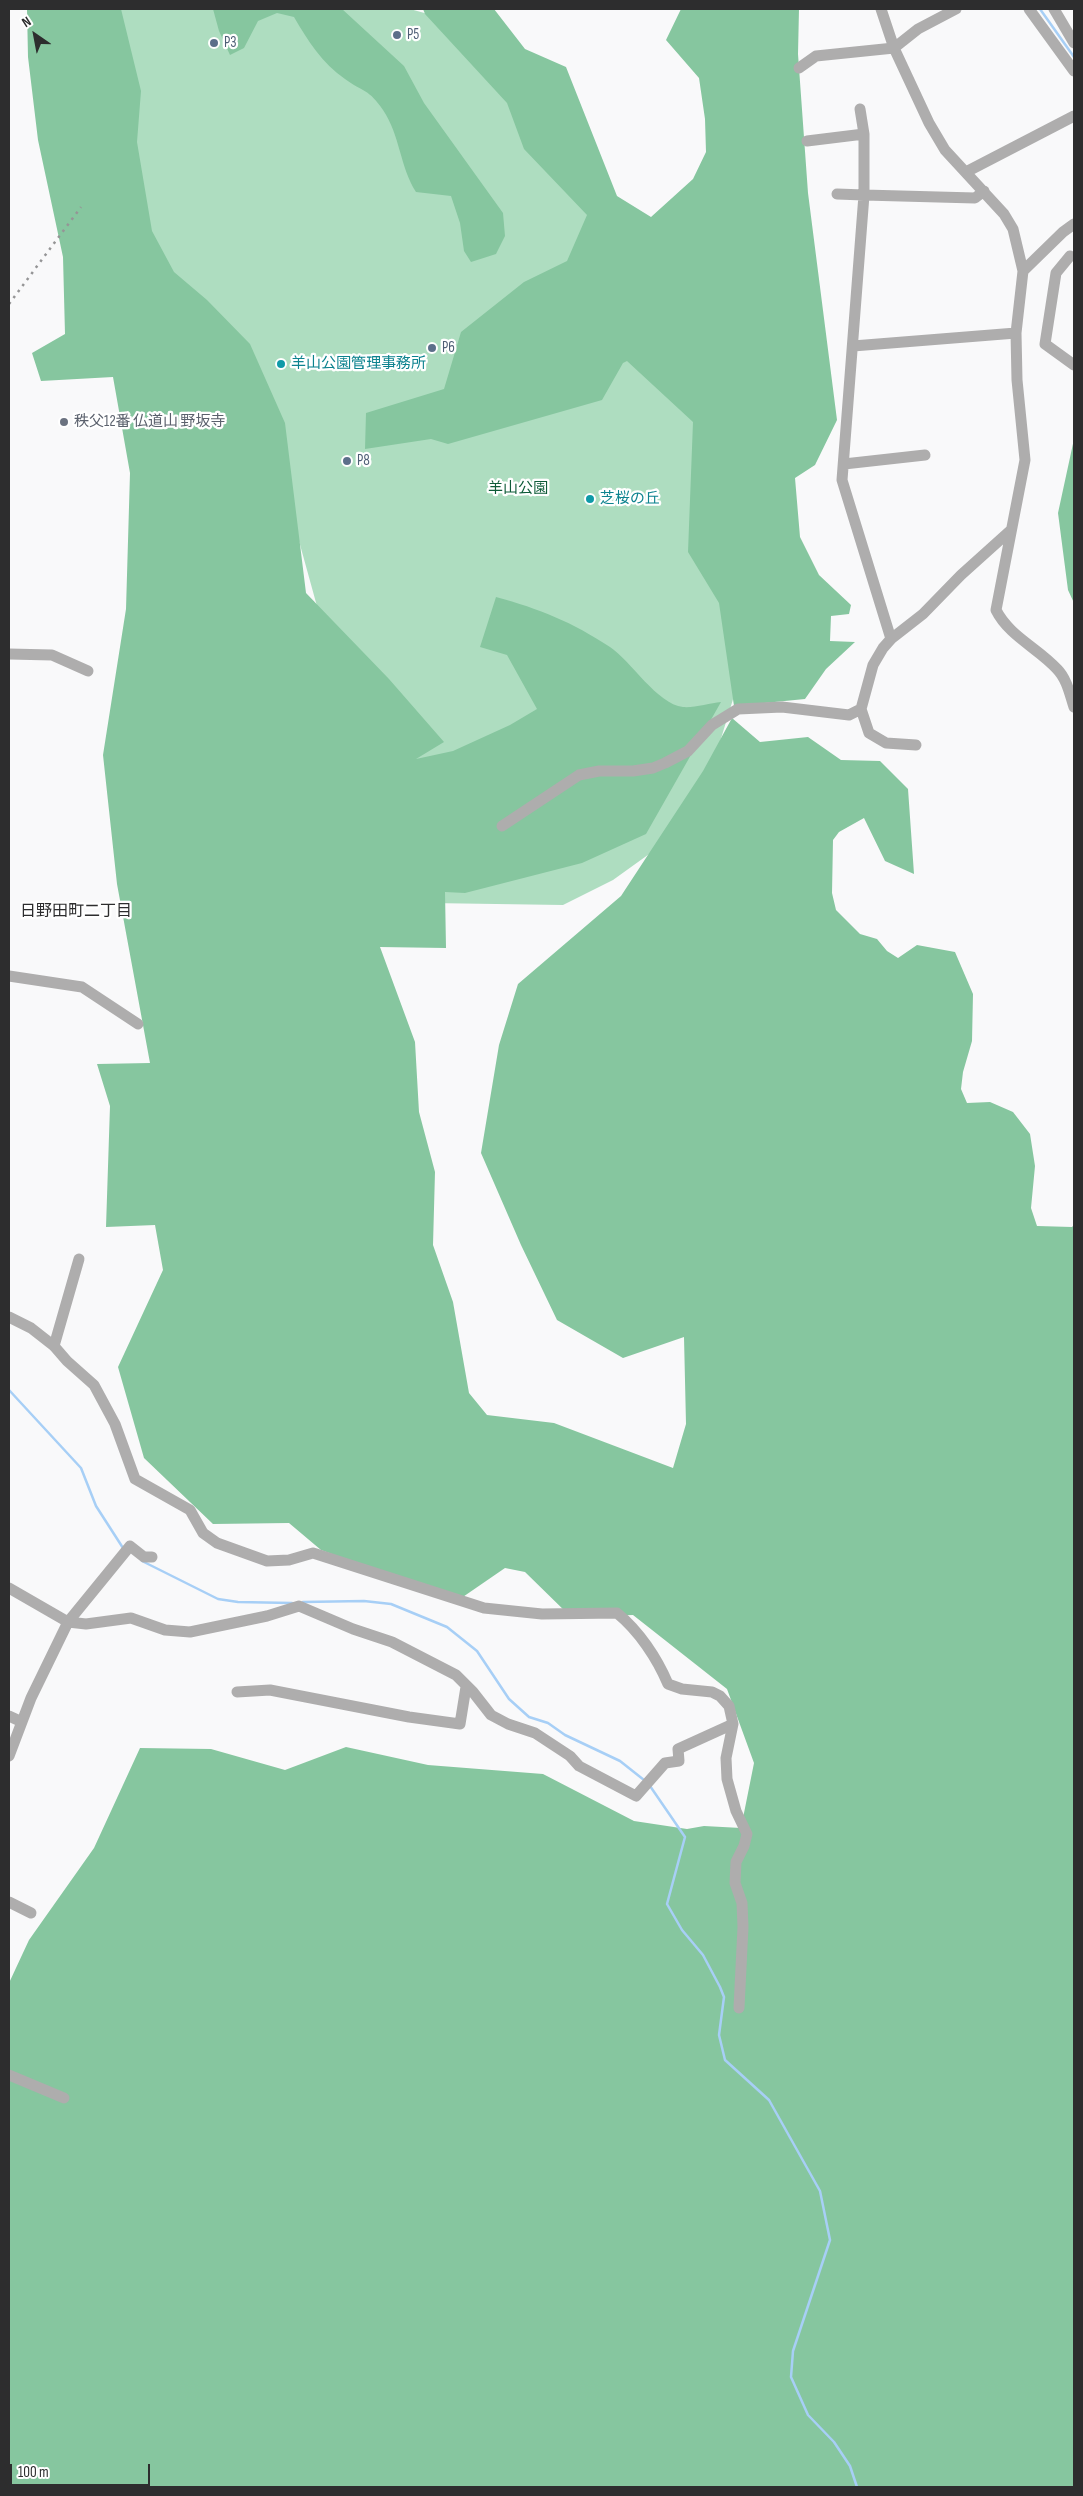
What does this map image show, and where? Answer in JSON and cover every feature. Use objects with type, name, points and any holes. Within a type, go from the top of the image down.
[{"type":"street","points":[[881,9],[894,48],[929,123],[945,150],[1004,214],[1013,229],[1023,271],[1016,333],[1016,380],[1025,460],[996,610],[1001,619],[1015,633],[1059,670],[1068,687],[1074,707]]},
{"type":"street","points":[[799,68],[816,56],[894,48],[918,29],[956,9]]},
{"type":"street","points":[[1028,9],[1074,70]]},
{"type":"street","points":[[1054,9],[1074,43]]},
{"type":"street","points":[[860,109],[864,134],[864,195],[842,480],[891,639]]},
{"type":"street","points":[[966,172],[1074,116]]},
{"type":"street","points":[[807,141],[864,134]]},
{"type":"street","points":[[837,194],[975,198],[984,191]]},
{"type":"street","points":[[1023,271],[1051,243],[1074,224]]},
{"type":"street","points":[[1051,243],[1072,258],[1056,273],[1045,344],[1074,365]]},
{"type":"street","points":[[853,346],[1016,333]]},
{"type":"street","points":[[844,464],[925,455]]},
{"type":"street","points":[[916,745],[886,743],[869,733],[861,709],[873,665],[891,639],[923,614],[961,575],[1011,530]]},
{"type":"street","points":[[9,654],[52,655],[88,671]]},
{"type":"street","points":[[502,826],[579,775],[600,771],[633,771],[653,768],[665,763],[688,751],[712,726],[738,710],[782,707],[848,715],[861,709]]},
{"type":"street","points":[[9,976],[64,982],[82,987],[138,1024]]},
{"type":"street","points":[[54,1346],[80,1259]]},
{"type":"street","points":[[9,1317],[31,1328],[54,1346],[67,1361],[94,1385],[104,1399],[135,1479],[190,1510],[203,1533],[217,1543],[266,1561],[289,1560],[313,1553],[484,1608],[542,1614],[617,1613],[629,1623],[661,1666],[668,1684],[682,1689],[712,1692],[720,1696],[729,1706],[733,1724],[726,1758],[727,1779],[736,1811],[747,1834],[744,1846],[736,1862],[735,1883],[742,1902],[740,2008]]},
{"type":"street","points":[[9,1756],[30,1698],[68,1622],[130,1546],[144,1557],[152,1557]]},
{"type":"street","points":[[9,1588],[68,1622],[86,1624],[131,1618],[165,1630],[190,1632],[267,1616],[298,1606],[353,1629],[392,1642],[456,1675],[473,1692],[491,1715],[508,1724],[535,1733],[570,1756],[579,1766],[636,1796],[665,1763],[679,1761],[678,1749],[733,1724]]},
{"type":"street","points":[[237,1692],[270,1690],[409,1718],[460,1724],[466,1687]]},
{"type":"street","points":[[9,1716],[22,1722]]},
{"type":"street","points":[[9,1902],[31,1913]]},
{"type":"street","points":[[9,2075],[64,2098]]},
{"type":"green space","points":[[27,9],[121,9],[141,91],[137,142],[152,231],[174,272],[207,300],[250,344],[285,423],[306,593],[389,679],[444,742],[416,759],[453,751],[510,725],[537,709],[507,655],[480,647],[496,597],[555,617],[596,638],[618,653],[654,690],[673,704],[687,707],[721,702],[646,834],[582,863],[465,893],[445,892],[446,948],[380,947],[415,1042],[419,1112],[435,1172],[433,1245],[453,1302],[469,1393],[487,1415],[554,1423],[673,1468],[686,1424],[684,1337],[623,1358],[557,1320],[521,1245],[481,1153],[499,1045],[518,984],[621,896],[703,771],[732,718],[760,742],[808,737],[841,760],[880,761],[908,789],[914,874],[885,861],[864,818],[839,832],[833,840],[832,893],[836,910],[860,934],[877,939],[887,951],[898,958],[917,945],[955,952],[973,994],[972,1041],[963,1072],[961,1089],[967,1103],[990,1102],[1013,1112],[1030,1134],[1035,1166],[1031,1208],[1037,1226],[1072,1227],[1074,1225],[1074,2487],[9,2487],[9,1983],[29,1940],[94,1848],[140,1748],[211,1749],[285,1770],[346,1747],[428,1765],[543,1774],[634,1821],[687,1829],[704,1826],[741,1828],[754,1763],[727,1689],[633,1615],[571,1617],[525,1572],[505,1568],[457,1601],[321,1550],[289,1523],[213,1524],[144,1458],[118,1367],[163,1270],[155,1225],[106,1227],[110,1106],[97,1064],[150,1063],[117,884],[103,755],[126,609],[130,473],[113,377],[41,381],[32,353],[65,334],[63,257],[38,140],[28,57]]},
{"type":"green space","name":"羊山公園","points":[[36,9],[410,9],[428,14],[477,63],[742,408],[734,696],[708,781],[677,834],[613,880],[563,905],[429,903],[323,628],[291,512],[189,343]]},
{"type":"green space","points":[[213,9],[342,9],[404,66],[424,103],[503,213],[505,236],[496,254],[471,262],[464,251],[460,223],[451,196],[416,192],[406,172],[389,120],[383,110],[370,94],[345,79],[322,59],[294,17],[277,13],[258,21],[244,48],[230,55],[219,31]]},
{"type":"green space","points":[[423,9],[494,9],[525,49],[566,67],[617,196],[651,217],[693,179],[706,152],[705,119],[699,78],[666,40],[681,9],[799,9],[798,54],[808,193],[837,420],[815,465],[795,478],[800,537],[819,575],[851,605],[849,614],[831,616],[830,641],[855,642],[826,669],[805,699],[734,706],[719,603],[688,552],[693,422],[627,361],[623,363],[602,400],[448,444],[431,439],[365,449],[366,413],[444,389],[461,332],[524,282],[567,261],[587,215],[524,149],[507,103],[425,14]]},
{"type":"green space","points":[[1074,439],[1074,603],[1068,590],[1058,513]]},
{"type":"waterway","points":[[1040,9],[1074,57]]},
{"type":"waterway","points":[[9,1390],[81,1468],[96,1506],[123,1548]]},
{"type":"waterway","points":[[142,1561],[218,1599],[238,1602],[292,1603]]},
{"type":"waterway","points":[[303,1602],[364,1601],[391,1604],[447,1627],[477,1651],[509,1699],[529,1717],[548,1723],[565,1735],[620,1761],[644,1780]]},
{"type":"waterway","points":[[650,1786],[685,1837],[667,1904],[682,1930],[703,1955],[724,1997],[719,2035],[725,2060],[769,2100],[820,2191],[830,2240],[793,2351],[791,2377],[808,2415],[834,2442],[850,2466],[857,2487]]},
{"type":"railway","points":[[9,304],[81,207]]},
{"type":"place","name":"P5","points":[[397,35]]},
{"type":"place","name":"P3","points":[[214,43]]},
{"type":"place","name":"P6","points":[[432,348]]},
{"type":"place","name":"羊山公園管理事務所","points":[[281,364]]},
{"type":"place","name":"秩父12番 仏道山 野坂寺","points":[[64,422]]},
{"type":"place","name":"P8","points":[[347,461]]},
{"type":"place","name":"芝桜の丘","points":[[590,499]]},
{"type":"district","name":"日野田町二丁目","points":[[76,912]]}]
